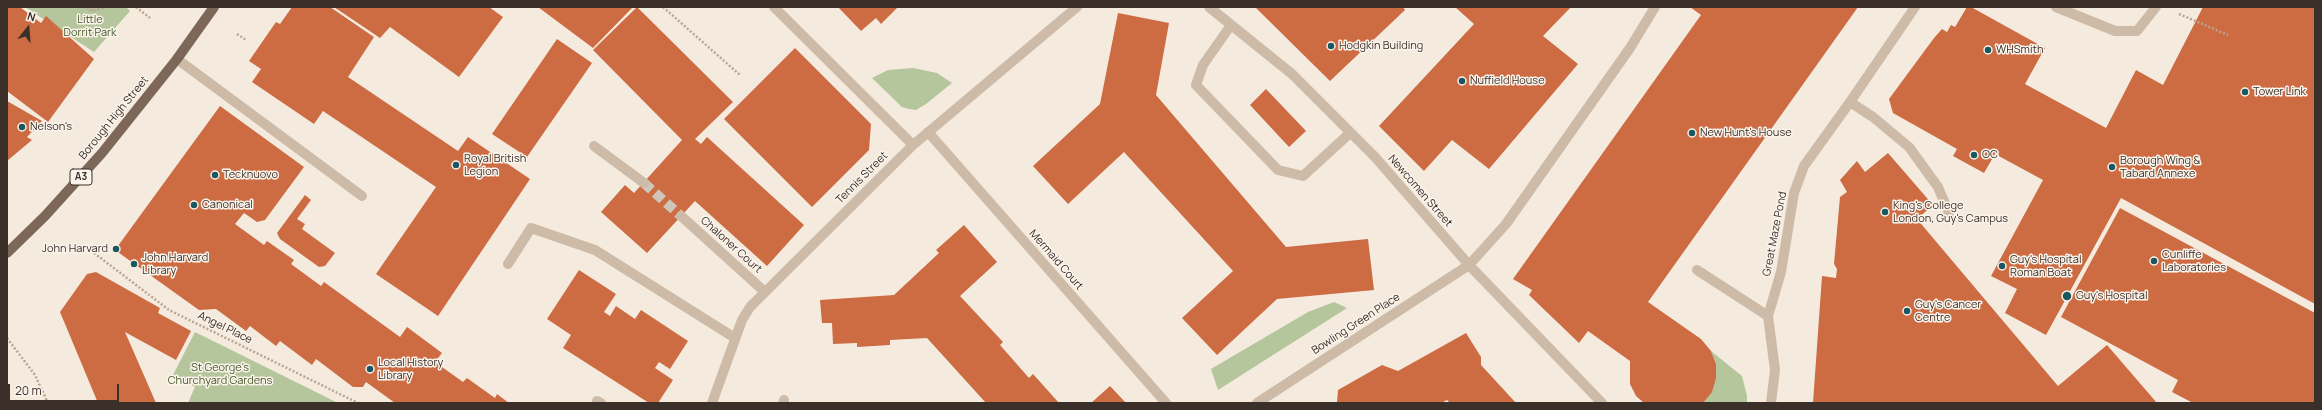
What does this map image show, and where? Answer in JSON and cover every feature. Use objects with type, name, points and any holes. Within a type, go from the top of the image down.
[{"type":"main road","name":"Borough High Street","points":[[7,253],[73,186],[177,59],[214,7]]},
{"type":"street","points":[[774,7],[913,145]]},
{"type":"street","name":"Tennis Street","points":[[712,403],[742,320],[750,307],[913,145],[1077,7]]},
{"type":"street","name":"Newcomen Street","points":[[1209,7],[1292,74],[1375,157],[1468,265],[1602,403]]},
{"type":"street","name":"Bowling Green Place","points":[[1257,403],[1468,265],[1506,224],[1630,48],[1655,7]]},
{"type":"street","name":"Great Maze Pond","points":[[1772,403],[1775,370],[1768,316],[1781,272],[1794,193],[1804,166],[1915,7]]},
{"type":"street","points":[[2056,7],[2115,31],[2137,31],[2156,7]]},
{"type":"street","points":[[1231,25],[1203,65],[1196,85],[1278,170],[1303,176],[1350,133]]},
{"type":"street","points":[[177,59],[362,196]]},
{"type":"street","points":[[1850,102],[1873,117],[1909,147],[1938,187],[1949,213]]},
{"type":"street","name":"Mermaid Court","points":[[928,132],[1166,403]]},
{"type":"street","points":[[594,146],[644,183]]},
{"type":"street","name":"Chaloner Court","points":[[681,216],[765,292]]},
{"type":"street","points":[[508,264],[531,228],[595,250],[735,338]]},
{"type":"street","points":[[1697,270],[1768,316]]},
{"type":"path","points":[[87,7],[92,11],[106,7]]},
{"type":"path","points":[[136,7],[150,18]]},
{"type":"path","points":[[663,7],[740,75]]},
{"type":"path","points":[[2178,13],[2228,35]]},
{"type":"path","points":[[237,34],[246,40]]},
{"type":"path","name":"Angel Place","points":[[94,253],[169,310],[358,403]]},
{"type":"path","points":[[7,338],[35,375],[48,403]]},
{"type":"green space","name":"Little Dorrit Park","points":[[25,7],[126,7],[130,11],[94,52]]},
{"type":"green space","points":[[913,68],[937,73],[952,83],[926,104],[916,110],[902,107],[872,78],[888,70]]},
{"type":"green space","points":[[1334,302],[1347,308],[1218,390],[1211,369],[1308,312]]},
{"type":"green space","name":"St George's Churchyard Gardens","points":[[195,332],[338,403],[188,403],[195,387],[173,375]]},
{"type":"green space","points":[[1711,351],[1742,376],[1747,396],[1747,403],[1703,403],[1716,378],[1716,364]]},
{"type":"building","points":[[7,7],[20,7],[41,23],[46,16],[94,59],[48,122],[7,91]]},
{"type":"building","name":"Royal British Legion","points":[[292,7],[330,7],[374,37],[348,77],[458,151],[468,137],[530,179],[438,316],[376,274],[436,187],[323,111],[314,124],[252,82],[261,69],[249,61],[276,22],[280,24]]},
{"type":"building","points":[[334,7],[489,7],[503,17],[459,77],[390,27],[380,38]]},
{"type":"building","points":[[538,7],[633,7],[593,48]]},
{"type":"building","points":[[637,7],[733,102],[695,139],[701,144],[707,137],[804,225],[767,266],[695,201],[647,253],[601,212],[625,185],[634,193],[682,140],[593,50]]},
{"type":"building","points":[[838,7],[898,7],[881,24],[876,18],[861,31]]},
{"type":"building","name":"Hodgkin Building","points":[[1255,7],[1403,7],[1405,10],[1330,81]]},
{"type":"building","name":"Nuffield House","points":[[1455,7],[1571,7],[1543,36],[1578,64],[1489,169],[1452,140],[1424,171],[1379,126],[1474,24]]},
{"type":"building","name":"New Hunt's House","points":[[1690,7],[1858,7],[1648,302],[1701,339],[1711,351],[1716,364],[1716,378],[1712,392],[1703,403],[1644,403],[1636,396],[1630,384],[1630,361],[1588,331],[1579,343],[1529,295],[1532,290],[1513,279],[1701,15]]},
{"type":"building","name":"Borough Wing & Tabard Annexe","points":[[1967,7],[1971,7],[2045,48],[2025,84],[2106,128],[2136,70],[2163,85],[2203,7],[2315,7],[2315,304],[2121,198],[2046,335],[2005,313],[2017,289],[1991,276],[2043,180],[1995,154],[1984,173],[1953,156],[1957,149],[1893,113],[1889,99],[1934,38],[1942,29],[1947,32],[1951,25],[1955,27]]},
{"type":"building","points":[[1118,13],[1169,23],[1156,95],[1286,247],[1368,239],[1374,290],[1277,299],[1217,355],[1182,318],[1233,271],[1124,152],[1068,204],[1033,166],[1100,104]]},
{"type":"building","points":[[557,39],[592,63],[527,157],[492,134]]},
{"type":"building","points":[[795,48],[871,124],[869,150],[812,207],[724,119]]},
{"type":"building","points":[[1266,89],[1306,131],[1289,147],[1250,105]]},
{"type":"building","name":"Nelson's","points":[[7,101],[42,121],[27,137],[32,140],[7,161]]},
{"type":"building","points":[[220,106],[304,167],[265,220],[257,222],[244,213],[235,224],[264,245],[267,241],[294,260],[291,264],[321,286],[324,282],[400,337],[407,327],[442,353],[435,362],[463,382],[467,378],[495,398],[497,394],[509,403],[395,403],[366,382],[363,387],[353,387],[316,359],[312,365],[280,341],[276,346],[250,326],[246,331],[216,309],[199,310],[115,250]]},
{"type":"building","name":"Guy's Cancer Centre","points":[[1888,153],[1933,205],[1917,219],[2058,386],[2107,345],[2157,403],[1813,403],[1822,276],[1836,278],[1837,269],[1834,264],[1840,197],[1847,192],[1840,180],[1857,161],[1865,172]]},
{"type":"building","points":[[305,195],[311,200],[297,219],[305,224],[302,229],[335,253],[325,266],[319,267],[280,239],[277,233]]},
{"type":"building","name":"Cunliffe Laboratories","points":[[2120,208],[2315,313],[2315,403],[2193,403],[2172,392],[2178,380],[2061,317]]},
{"type":"building","points":[[964,225],[997,262],[960,296],[1003,342],[1000,345],[1029,378],[1033,374],[1059,403],[986,403],[927,338],[890,340],[890,345],[857,347],[857,343],[833,344],[832,323],[822,323],[820,300],[894,295],[939,253],[936,250]]},
{"type":"building","points":[[579,270],[616,294],[604,312],[610,316],[616,306],[635,319],[641,310],[688,341],[670,369],[659,362],[655,368],[673,380],[658,403],[649,403],[563,348],[571,335],[547,319]]},
{"type":"building","points":[[96,272],[160,308],[158,313],[191,331],[176,360],[125,332],[156,403],[98,403],[60,312],[87,274]]},
{"type":"building","points":[[1466,333],[1481,357],[1481,365],[1516,403],[1450,403],[1447,400],[1441,403],[1334,403],[1337,402],[1338,390],[1382,365],[1398,371]]},
{"type":"building","points":[[1110,386],[1126,403],[1091,403]]},
{"type":"tunnel","points":[[644,183],[681,216]]},
{"type":"place","name":"Hodgkin Building","points":[[1331,46]]},
{"type":"place","name":"WHSmith","points":[[1988,50]]},
{"type":"place","name":"Nuffield House","points":[[1462,81]]},
{"type":"place","name":"Tower Link","points":[[2245,92]]},
{"type":"place","name":"Nelson's","points":[[22,127]]},
{"type":"place","name":"New Hunt's House","points":[[1692,133]]},
{"type":"place","name":"OC","points":[[1974,155]]},
{"type":"place","name":"Royal British Legion","points":[[456,165]]},
{"type":"place","name":"Borough Wing & Tabard Annexe","points":[[2112,167]]},
{"type":"place","name":"Tecknuovo","points":[[215,175]]},
{"type":"place","name":"Canonical","points":[[194,205]]},
{"type":"place","name":"King's College London, Guy's Campus","points":[[1885,212]]},
{"type":"place","name":"John Harvard","points":[[116,249]]},
{"type":"place","name":"Cunliffe Laboratories","points":[[2154,261]]},
{"type":"place","name":"John Harvard Library","points":[[134,264]]},
{"type":"place","name":"Guy's Hospital Roman Boat","points":[[2002,266]]},
{"type":"place","name":"Guy's Hospital","points":[[2067,296]]},
{"type":"place","name":"Guy's Cancer Centre","points":[[1907,311]]},
{"type":"place","name":"Local History Library","points":[[370,369]]}]
